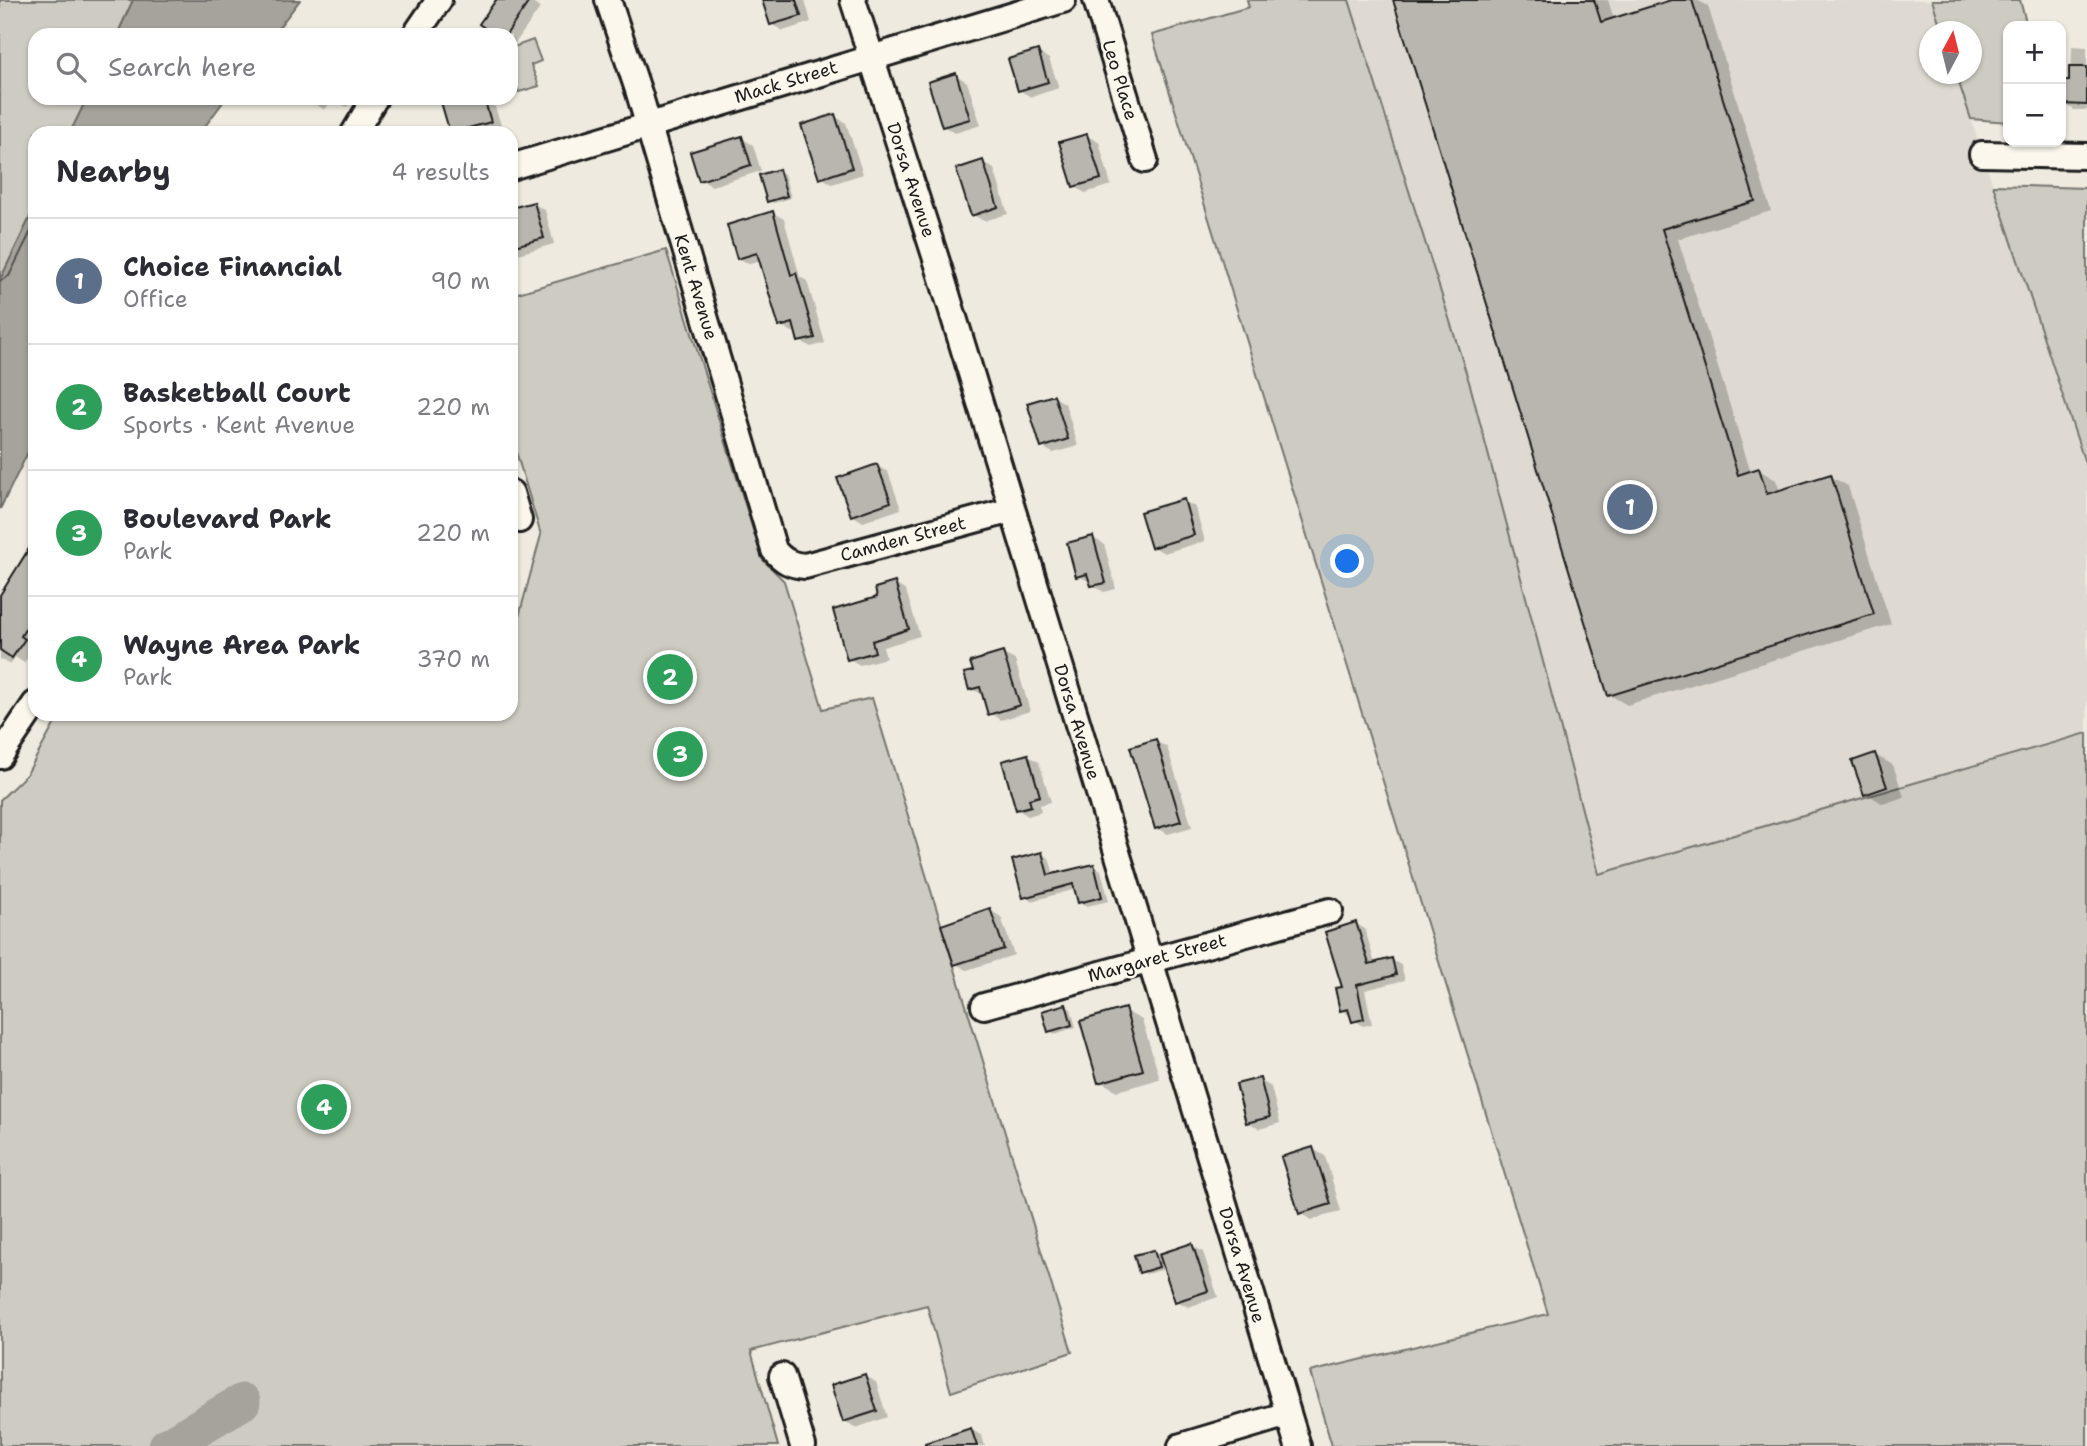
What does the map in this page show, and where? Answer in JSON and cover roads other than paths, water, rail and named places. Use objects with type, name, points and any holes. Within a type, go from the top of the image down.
[{"type":"street","points":[[420,28],[439,0]]},
{"type":"street","name":"Kent Avenue","points":[[608,0],[648,124],[774,550],[782,560],[793,565]]},
{"type":"street","name":"Dorsa Avenue","points":[[853,0],[939,265],[1298,1446]]},
{"type":"street","name":"Mack Street","points":[[518,165],[1063,0]]},
{"type":"street","name":"Leo Place","points":[[1096,0],[1145,160]]},
{"type":"street","points":[[358,126],[370,105]]},
{"type":"street","points":[[1982,154],[2087,156]]},
{"type":"street","name":"Camden Street","points":[[793,565],[805,566],[1012,510]]},
{"type":"street","points":[[0,756],[28,714]]},
{"type":"street","name":"Margaret Street","points":[[984,1006],[1330,911]]},
{"type":"street","points":[[782,1376],[803,1446]]},
{"type":"street","points":[[1181,1446],[1288,1414]]},
{"type":"water","points":[[133,0],[300,0],[278,28],[120,28]]},
{"type":"water","points":[[84,105],[221,105],[205,126],[73,126]]},
{"type":"water","points":[[28,222],[28,452],[0,509],[0,280]]},
{"type":"waterway","points":[[167,1446],[242,1402]]},
{"type":"place","name":"Choice Financial","points":[[1630,507]]},
{"type":"place","name":"Basketball Court","points":[[670,677]]},
{"type":"place","name":"Boulevard Park","points":[[680,754]]},
{"type":"place","name":"Wayne Area Park","points":[[324,1107]]}]
